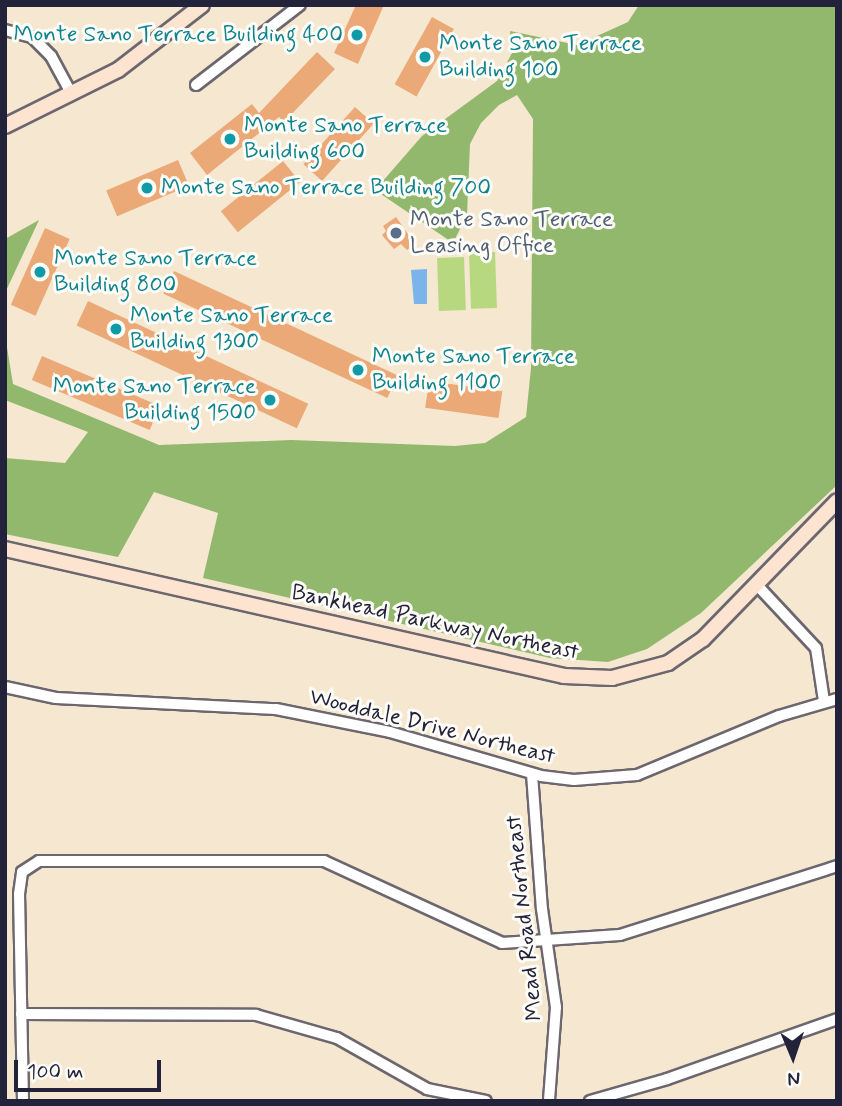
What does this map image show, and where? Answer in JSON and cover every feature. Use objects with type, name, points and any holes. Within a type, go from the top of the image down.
[{"type":"street","points":[[196,85],[300,5]]},
{"type":"street","points":[[5,126],[118,70],[196,7]]},
{"type":"street","points":[[5,30],[32,37],[51,56],[72,93]]},
{"type":"street","name":"Bankhead Parkway Northeast","points":[[5,549],[590,679],[632,675],[668,663],[703,639],[837,501]]},
{"type":"street","points":[[757,585],[816,648],[824,701]]},
{"type":"street","name":"Wooddale Drive Northeast","points":[[5,687],[56,698],[276,709],[390,732],[532,774],[574,780],[637,775],[824,701],[837,699]]},
{"type":"street","name":"Mead Road Northeast","points":[[532,774],[556,1023],[549,1101]]},
{"type":"street","points":[[23,1101],[19,894],[22,872],[33,864],[324,861],[481,936],[502,943],[546,941],[645,929],[837,866]]},
{"type":"street","points":[[22,1014],[256,1015],[337,1038],[427,1089],[486,1101]]},
{"type":"street","points":[[590,1101],[667,1079],[837,1019]]},
{"type":"green space","points":[[639,5],[837,5],[837,485],[701,613],[647,649],[608,662],[550,658],[203,578],[218,513],[154,492],[118,557],[5,534],[5,458],[65,463],[88,432],[5,400],[5,335],[13,384],[159,445],[291,440],[455,446],[485,443],[526,417],[531,368],[533,119],[517,95],[499,105],[481,123],[470,144],[467,215],[453,243],[375,190],[422,136],[497,81],[512,53],[510,31],[577,45],[628,22]]},
{"type":"green space","points":[[39,220],[5,293],[5,239]]},
{"type":"green space","points":[[495,252],[497,308],[471,309],[469,253]]},
{"type":"green space","points":[[464,257],[466,310],[439,311],[437,258]]},
{"type":"water","points":[[427,269],[427,304],[414,304],[411,270]]},
{"type":"building","name":"Monte Sano Terrace Building 400","points":[[356,5],[384,5],[358,64],[334,53]]},
{"type":"building","name":"Monte Sano Terrace Building 100","points":[[432,17],[454,29],[417,96],[395,84]]},
{"type":"building","points":[[317,52],[335,69],[284,122],[279,117],[207,175],[190,153],[252,104],[259,113]]},
{"type":"building","points":[[355,107],[374,124],[322,181],[303,164]]},
{"type":"building","name":"Monte Sano Terrace Building 700","points":[[178,160],[189,186],[117,216],[106,190]]},
{"type":"building","points":[[283,161],[300,182],[238,232],[221,211]]},
{"type":"building","name":"Monte Sano Terrace Leasing Office","points":[[396,217],[415,244],[407,250],[401,244],[394,249],[382,235],[386,231],[383,226]]},
{"type":"building","name":"Monte Sano Terrace Building 800","points":[[45,228],[70,239],[35,316],[11,305]]},
{"type":"building","points":[[174,271],[398,375],[387,398],[163,294]]},
{"type":"building","points":[[88,301],[308,404],[297,428],[77,325]]},
{"type":"building","points":[[42,356],[160,406],[150,430],[32,380]]},
{"type":"building","points":[[429,381],[502,391],[499,418],[425,408]]},
{"type":"place","name":"Monte Sano Terrace Building 400","points":[[357,35]]},
{"type":"place","name":"Monte Sano Terrace Building 100","points":[[425,57]]},
{"type":"place","name":"Monte Sano Terrace Building 600","points":[[230,139]]},
{"type":"place","name":"Monte Sano Terrace Building 700","points":[[147,188]]},
{"type":"place","name":"Monte Sano Terrace Leasing Office","points":[[396,233]]},
{"type":"place","name":"Monte Sano Terrace Building 800","points":[[40,272]]},
{"type":"place","name":"Monte Sano Terrace Building 1300","points":[[116,329]]},
{"type":"place","name":"Monte Sano Terrace Building 1100","points":[[358,370]]},
{"type":"place","name":"Monte Sano Terrace Building 1500","points":[[270,400]]}]
